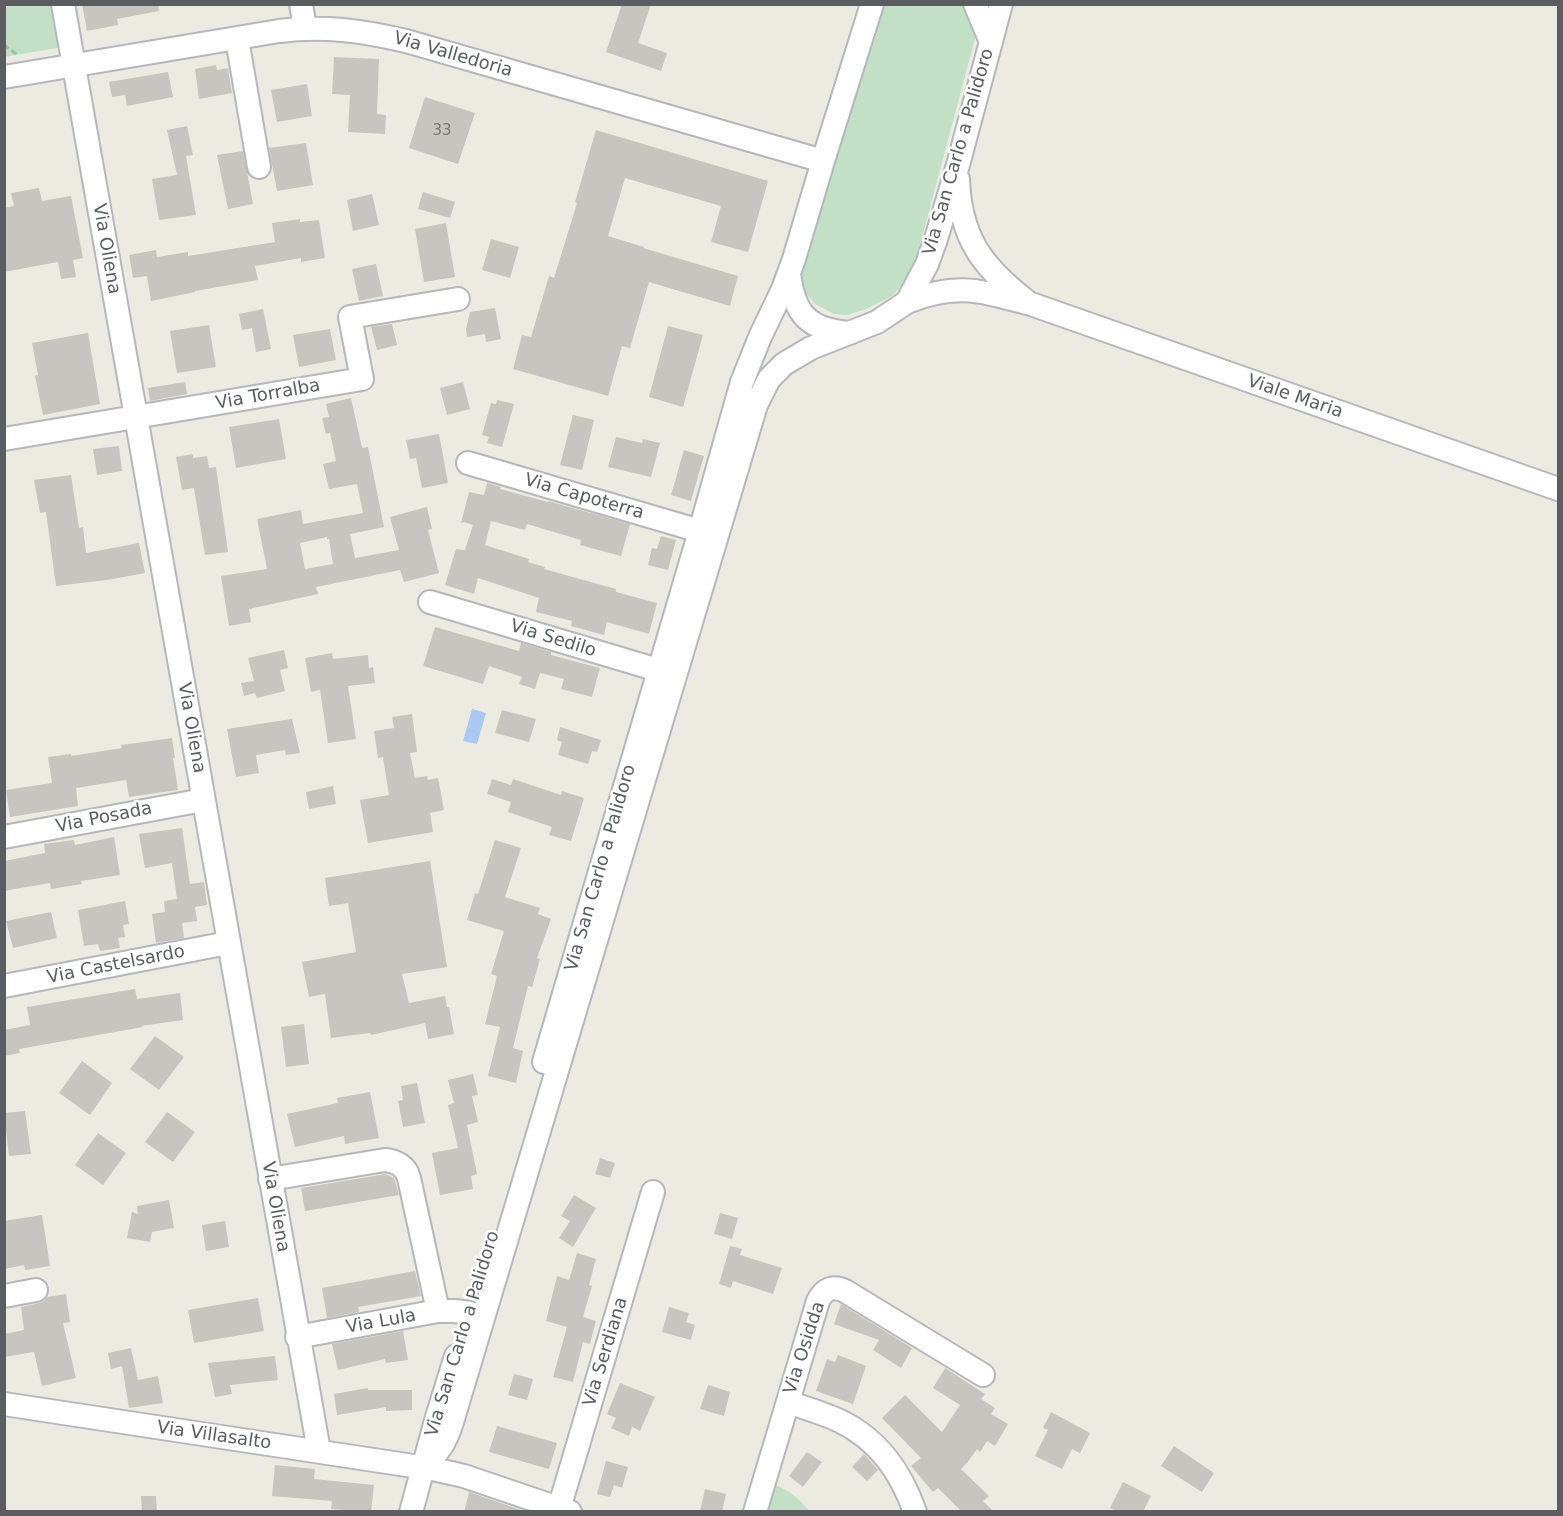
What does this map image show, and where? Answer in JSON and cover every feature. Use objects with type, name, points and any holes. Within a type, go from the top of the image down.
[{"type":"street","name":"Via Oliena","points":[[63,4],[319,1451]]},
{"type":"street","points":[[301,4],[305,28]]},
{"type":"street","name":"Via San Carlo a Palidoro","points":[[423,1467],[444,1444],[452,1422],[667,672],[700,531],[742,382],[789,273],[872,4]]},
{"type":"street","points":[[975,4],[991,42]]},
{"type":"street","name":"Via San Carlo a Palidoro","points":[[411,1512],[437,1417],[667,672],[756,405],[769,379],[784,364],[802,352],[877,322],[907,302],[922,275],[936,239],[1001,4]]},
{"type":"street","name":"Via Valledoria","points":[[4,77],[305,28],[323,28],[362,32],[406,41],[823,161]]},
{"type":"street","points":[[237,39],[259,167]]},
{"type":"street","name":"Viale Maria","points":[[958,165],[961,211],[973,243],[980,256],[995,274],[1030,304]]},
{"type":"street","name":"Via San Carlo a Palidoro","points":[[789,273],[793,296],[804,317],[826,329],[850,333]]},
{"type":"street","name":"Viale Maria","points":[[907,302],[941,291],[964,290],[988,293],[1030,304],[1558,489]]},
{"type":"street","name":"Via Torralba","points":[[4,439],[362,379],[350,317],[458,299]]},
{"type":"street","name":"Via Capoterra","points":[[468,463],[700,531]]},
{"type":"street","name":"Via Sedilo","points":[[430,602],[667,672]]},
{"type":"street","name":"Via Posada","points":[[4,837],[203,800]]},
{"type":"street","name":"Via Castelsardo","points":[[4,986],[228,943]]},
{"type":"street","name":"Via Lula","points":[[270,1179],[385,1160],[404,1168],[408,1173],[418,1214],[438,1311],[297,1336]]},
{"type":"street","name":"Via Serdiana","points":[[563,1510],[653,1192]]},
{"type":"street","name":"Via Osidda","points":[[755,1512],[818,1301],[824,1292],[831,1288],[845,1291],[983,1375]]},
{"type":"street","points":[[4,1296],[36,1290]]},
{"type":"street","points":[[438,1311],[470,1313]]},
{"type":"street","points":[[788,1402],[838,1420],[873,1444],[893,1465],[906,1488],[915,1512]]},
{"type":"street","name":"Via Villasalto","points":[[4,1404],[423,1467],[464,1476],[563,1510]]},
{"type":"green space","points":[[5,5],[54,5],[62,47],[5,57]]},
{"type":"green space","points":[[881,5],[984,5],[916,260],[906,280],[892,296],[866,309],[847,315],[834,314],[815,304],[800,286],[801,272]]},
{"type":"green space","points":[[771,1483],[792,1494],[809,1511],[763,1512]]},
{"type":"water","points":[[472,709],[486,713],[477,744],[463,741]]},
{"type":"building","points":[[82,4],[158,4],[159,11],[117,19],[118,25],[87,31]]},
{"type":"building","points":[[622,4],[651,4],[638,43],[667,53],[661,71],[606,52]]},
{"type":"building","points":[[334,57],[379,59],[377,114],[386,115],[385,134],[348,132],[350,95],[332,94]]},
{"type":"building","points":[[216,65],[217,70],[228,68],[232,93],[199,99],[195,69]]},
{"type":"building","points":[[168,72],[173,97],[127,106],[125,95],[112,97],[109,82]]},
{"type":"building","points":[[307,84],[312,116],[277,122],[271,90]]},
{"type":"building","points":[[425,97],[475,113],[458,164],[409,148]]},
{"type":"building","points":[[187,126],[193,155],[186,156],[196,215],[159,220],[152,179],[177,175],[167,130]]},
{"type":"building","points":[[596,130],[768,181],[748,252],[711,242],[721,206],[625,178],[608,236],[738,276],[730,306],[649,282],[630,348],[622,346],[608,396],[513,369],[522,335],[531,337],[549,276],[554,278]]},
{"type":"building","points":[[306,143],[313,185],[277,191],[269,148]]},
{"type":"building","points":[[243,151],[253,204],[228,209],[217,155]]},
{"type":"building","points":[[39,188],[42,201],[71,196],[83,258],[73,260],[76,277],[61,279],[58,262],[4,272],[4,208],[14,206],[11,193]]},
{"type":"building","points":[[423,192],[455,202],[450,218],[418,209]]},
{"type":"building","points":[[372,194],[379,225],[353,231],[347,200]]},
{"type":"building","points":[[300,219],[300,222],[319,220],[325,258],[301,262],[301,258],[255,266],[258,280],[151,301],[147,276],[133,278],[129,255],[156,250],[157,257],[188,252],[188,256],[275,242],[272,223]]},
{"type":"building","points":[[446,223],[455,277],[424,282],[415,229]]},
{"type":"building","points":[[491,239],[519,247],[510,278],[482,270]]},
{"type":"building","points":[[376,264],[383,296],[359,301],[352,269]]},
{"type":"building","points":[[495,308],[501,339],[486,342],[485,334],[467,337],[466,329],[470,312]]},
{"type":"building","points":[[263,309],[271,349],[256,352],[252,328],[242,330],[239,314]]},
{"type":"building","points":[[392,324],[397,345],[377,350],[371,327]]},
{"type":"building","points":[[209,325],[216,367],[177,373],[170,331]]},
{"type":"building","points":[[668,326],[703,335],[683,407],[649,397]]},
{"type":"building","points":[[330,329],[336,360],[299,367],[293,335]]},
{"type":"building","points":[[88,333],[100,404],[43,415],[35,376],[38,375],[32,343]]},
{"type":"building","points":[[185,382],[187,394],[150,401],[148,388]]},
{"type":"building","points":[[463,382],[470,409],[447,415],[440,388]]},
{"type":"building","points":[[351,398],[362,448],[368,447],[384,527],[350,534],[355,558],[399,550],[390,517],[427,507],[432,529],[428,530],[439,573],[404,582],[400,570],[316,587],[318,594],[249,609],[251,622],[229,626],[221,576],[267,569],[257,519],[301,510],[303,524],[363,513],[357,484],[329,489],[323,464],[336,461],[330,433],[326,434],[322,418],[329,417],[326,404]],"holes":[[[327,537],[329,539],[333,564],[305,569],[300,543]]]},
{"type":"building","points":[[497,400],[514,404],[502,447],[487,443],[489,437],[482,435],[491,403],[496,404]]},
{"type":"building","points":[[573,415],[594,420],[582,470],[560,465]]},
{"type":"building","points":[[279,419],[286,459],[236,468],[229,427]]},
{"type":"building","points":[[439,434],[448,483],[422,488],[416,458],[410,459],[406,440]]},
{"type":"building","points":[[616,437],[642,443],[643,439],[660,443],[651,477],[608,467]]},
{"type":"building","points":[[119,446],[122,471],[97,475],[93,449]]},
{"type":"building","points":[[684,450],[704,456],[691,501],[671,495]]},
{"type":"building","points":[[193,454],[193,458],[207,456],[209,468],[216,467],[228,552],[205,555],[194,488],[182,490],[176,457]]},
{"type":"building","points":[[71,475],[79,528],[83,527],[86,553],[139,543],[145,573],[56,586],[46,512],[40,513],[34,480]]},
{"type":"building","points":[[487,483],[501,487],[500,489],[630,524],[621,556],[580,545],[581,540],[527,524],[525,530],[491,521],[485,545],[529,559],[528,562],[545,567],[544,569],[657,603],[649,634],[607,622],[604,635],[571,626],[572,621],[536,612],[539,598],[478,578],[474,594],[445,585],[456,549],[465,550],[473,525],[461,523],[469,492],[484,495]]},
{"type":"building","points":[[661,536],[676,540],[668,570],[648,565],[652,548],[657,549]]},
{"type":"building","points":[[435,627],[519,651],[521,643],[551,652],[551,655],[600,668],[592,697],[561,689],[564,679],[540,673],[535,689],[519,684],[522,677],[489,666],[483,684],[423,666]]},
{"type":"building","points":[[284,650],[288,668],[280,670],[285,691],[257,698],[255,693],[244,696],[241,683],[254,681],[248,658]]},
{"type":"building","points":[[332,653],[333,659],[368,655],[369,668],[373,667],[375,683],[348,686],[356,739],[328,743],[320,690],[311,692],[305,658]]},
{"type":"building","points":[[502,710],[536,719],[529,742],[495,733]]},
{"type":"building","points":[[412,714],[417,752],[410,753],[415,778],[427,776],[428,780],[438,778],[444,810],[430,813],[433,832],[368,843],[360,800],[389,795],[383,757],[378,758],[374,731],[394,728],[392,717]]},
{"type":"building","points":[[292,719],[300,753],[286,755],[285,750],[256,755],[259,773],[236,777],[227,729]]},
{"type":"building","points":[[560,727],[601,740],[597,752],[592,751],[588,764],[558,755],[562,742],[557,740]]},
{"type":"building","points":[[172,738],[178,790],[129,797],[126,780],[76,788],[78,806],[10,817],[6,790],[52,783],[48,757],[71,754],[71,756],[122,748],[121,745]]},
{"type":"building","points":[[492,779],[511,785],[513,779],[561,795],[562,791],[584,798],[571,841],[549,835],[552,827],[508,812],[511,802],[487,794]]},
{"type":"building","points":[[333,786],[336,804],[309,809],[306,792]]},
{"type":"building","points":[[182,828],[190,884],[204,882],[207,905],[195,907],[197,921],[182,923],[184,938],[156,943],[152,914],[165,912],[164,901],[177,899],[172,863],[145,868],[139,834]]},
{"type":"building","points":[[114,837],[120,875],[81,881],[82,884],[51,889],[50,883],[4,891],[4,861],[45,853],[44,844],[74,840],[75,845]]},
{"type":"building","points":[[495,840],[521,848],[505,897],[540,908],[538,914],[551,919],[537,958],[540,959],[532,987],[528,986],[513,1048],[523,1051],[516,1083],[488,1076],[500,1027],[485,1024],[497,976],[491,974],[504,931],[467,920]]},
{"type":"building","points":[[430,861],[447,967],[402,974],[409,1003],[445,996],[454,1034],[428,1039],[425,1023],[371,1035],[370,1033],[331,1038],[325,994],[309,997],[302,962],[356,952],[348,903],[329,906],[325,878]]},
{"type":"building","points":[[125,901],[129,924],[123,925],[125,937],[118,938],[120,948],[100,951],[98,944],[84,946],[78,910]]},
{"type":"building","points":[[51,912],[57,938],[13,948],[6,921]]},
{"type":"building","points":[[135,989],[137,999],[180,993],[183,1020],[19,1049],[20,1053],[4,1056],[4,1030],[30,1025],[27,1007]]},
{"type":"building","points":[[304,1024],[309,1064],[286,1067],[281,1027]]},
{"type":"building","points":[[155,1036],[184,1057],[159,1090],[130,1069]]},
{"type":"building","points":[[82,1061],[112,1083],[90,1115],[59,1093]]},
{"type":"building","points":[[473,1074],[478,1095],[472,1096],[478,1122],[467,1125],[477,1174],[471,1176],[473,1189],[440,1195],[432,1153],[458,1148],[448,1105],[454,1103],[448,1080]]},
{"type":"building","points":[[417,1083],[425,1123],[403,1127],[398,1101],[403,1100],[401,1086]]},
{"type":"building","points":[[370,1092],[379,1138],[345,1144],[344,1136],[295,1147],[287,1114],[338,1103],[337,1098]]},
{"type":"building","points":[[25,1111],[31,1154],[9,1156],[4,1113]]},
{"type":"building","points":[[167,1112],[195,1132],[173,1162],[145,1142]]},
{"type":"building","points":[[98,1133],[126,1153],[103,1185],[75,1165]]},
{"type":"building","points":[[600,1158],[615,1163],[610,1178],[595,1174]]},
{"type":"building","points":[[386,1174],[394,1178],[399,1195],[305,1211],[301,1188]]},
{"type":"building","points":[[574,1195],[596,1208],[573,1247],[559,1238],[570,1221],[561,1216]]},
{"type":"building","points":[[169,1200],[174,1228],[152,1232],[150,1242],[127,1238],[132,1212],[138,1214],[137,1206]]},
{"type":"building","points":[[720,1213],[738,1218],[732,1239],[714,1234]]},
{"type":"building","points":[[42,1215],[50,1266],[25,1270],[24,1265],[4,1269],[4,1221]]},
{"type":"building","points":[[225,1221],[229,1247],[206,1251],[202,1225]]},
{"type":"building","points":[[730,1246],[742,1249],[740,1255],[782,1268],[773,1294],[733,1281],[731,1288],[719,1284]]},
{"type":"building","points":[[577,1253],[596,1259],[589,1285],[592,1286],[583,1317],[596,1321],[590,1344],[583,1342],[573,1382],[553,1377],[567,1327],[546,1321],[557,1276],[569,1280]]},
{"type":"building","points":[[415,1271],[421,1296],[358,1307],[359,1312],[327,1318],[322,1288]]},
{"type":"building","points":[[66,1294],[70,1322],[63,1323],[76,1378],[42,1386],[34,1352],[4,1357],[4,1334],[24,1330],[21,1307],[39,1303],[47,1297]]},
{"type":"building","points":[[258,1298],[264,1331],[194,1343],[188,1310]]},
{"type":"building","points":[[841,1304],[912,1348],[901,1368],[873,1350],[879,1340],[834,1324]]},
{"type":"building","points":[[669,1307],[689,1313],[686,1322],[695,1325],[691,1340],[662,1332]]},
{"type":"building","points":[[403,1331],[408,1360],[386,1363],[385,1359],[338,1370],[332,1344]]},
{"type":"building","points":[[131,1348],[138,1380],[158,1376],[163,1403],[129,1408],[122,1366],[111,1369],[108,1353]]},
{"type":"building","points":[[838,1355],[866,1366],[853,1404],[816,1391],[827,1359],[835,1362]]},
{"type":"building","points":[[275,1356],[278,1380],[230,1385],[232,1394],[215,1397],[208,1363]]},
{"type":"building","points":[[945,1368],[985,1394],[981,1399],[995,1408],[991,1414],[1008,1424],[995,1446],[987,1441],[980,1452],[977,1449],[961,1469],[989,1496],[983,1501],[994,1512],[962,1512],[938,1488],[933,1492],[911,1466],[921,1458],[882,1418],[905,1395],[942,1432],[960,1405],[933,1388]]},
{"type":"building","points":[[514,1374],[533,1379],[527,1400],[508,1395]]},
{"type":"building","points":[[620,1383],[655,1397],[640,1431],[632,1427],[629,1436],[611,1428],[616,1418],[607,1414]]},
{"type":"building","points":[[708,1385],[730,1392],[724,1416],[700,1409]]},
{"type":"building","points":[[368,1388],[368,1390],[412,1390],[412,1410],[386,1411],[386,1407],[337,1415],[334,1394]]},
{"type":"building","points":[[1051,1412],[1090,1433],[1080,1453],[1072,1449],[1062,1469],[1035,1456],[1048,1430],[1043,1428]]},
{"type":"building","points":[[497,1426],[557,1443],[549,1469],[489,1452]]},
{"type":"building","points":[[1174,1446],[1214,1473],[1202,1492],[1161,1466]]},
{"type":"building","points":[[807,1452],[822,1462],[803,1487],[789,1476]]},
{"type":"building","points":[[864,1454],[878,1470],[867,1481],[852,1467]]},
{"type":"building","points":[[606,1461],[628,1467],[622,1488],[614,1485],[610,1497],[597,1494]]},
{"type":"building","points":[[275,1465],[315,1469],[314,1479],[374,1485],[371,1512],[331,1509],[332,1501],[272,1496]]},
{"type":"building","points":[[1123,1482],[1151,1496],[1143,1512],[1117,1512],[1110,1508]]},
{"type":"building","points":[[705,1489],[726,1494],[722,1512],[700,1512]]},
{"type":"building","points":[[469,1492],[521,1510],[521,1512],[464,1512]]},
{"type":"building","points":[[141,1496],[156,1496],[157,1512],[142,1512]]}]
